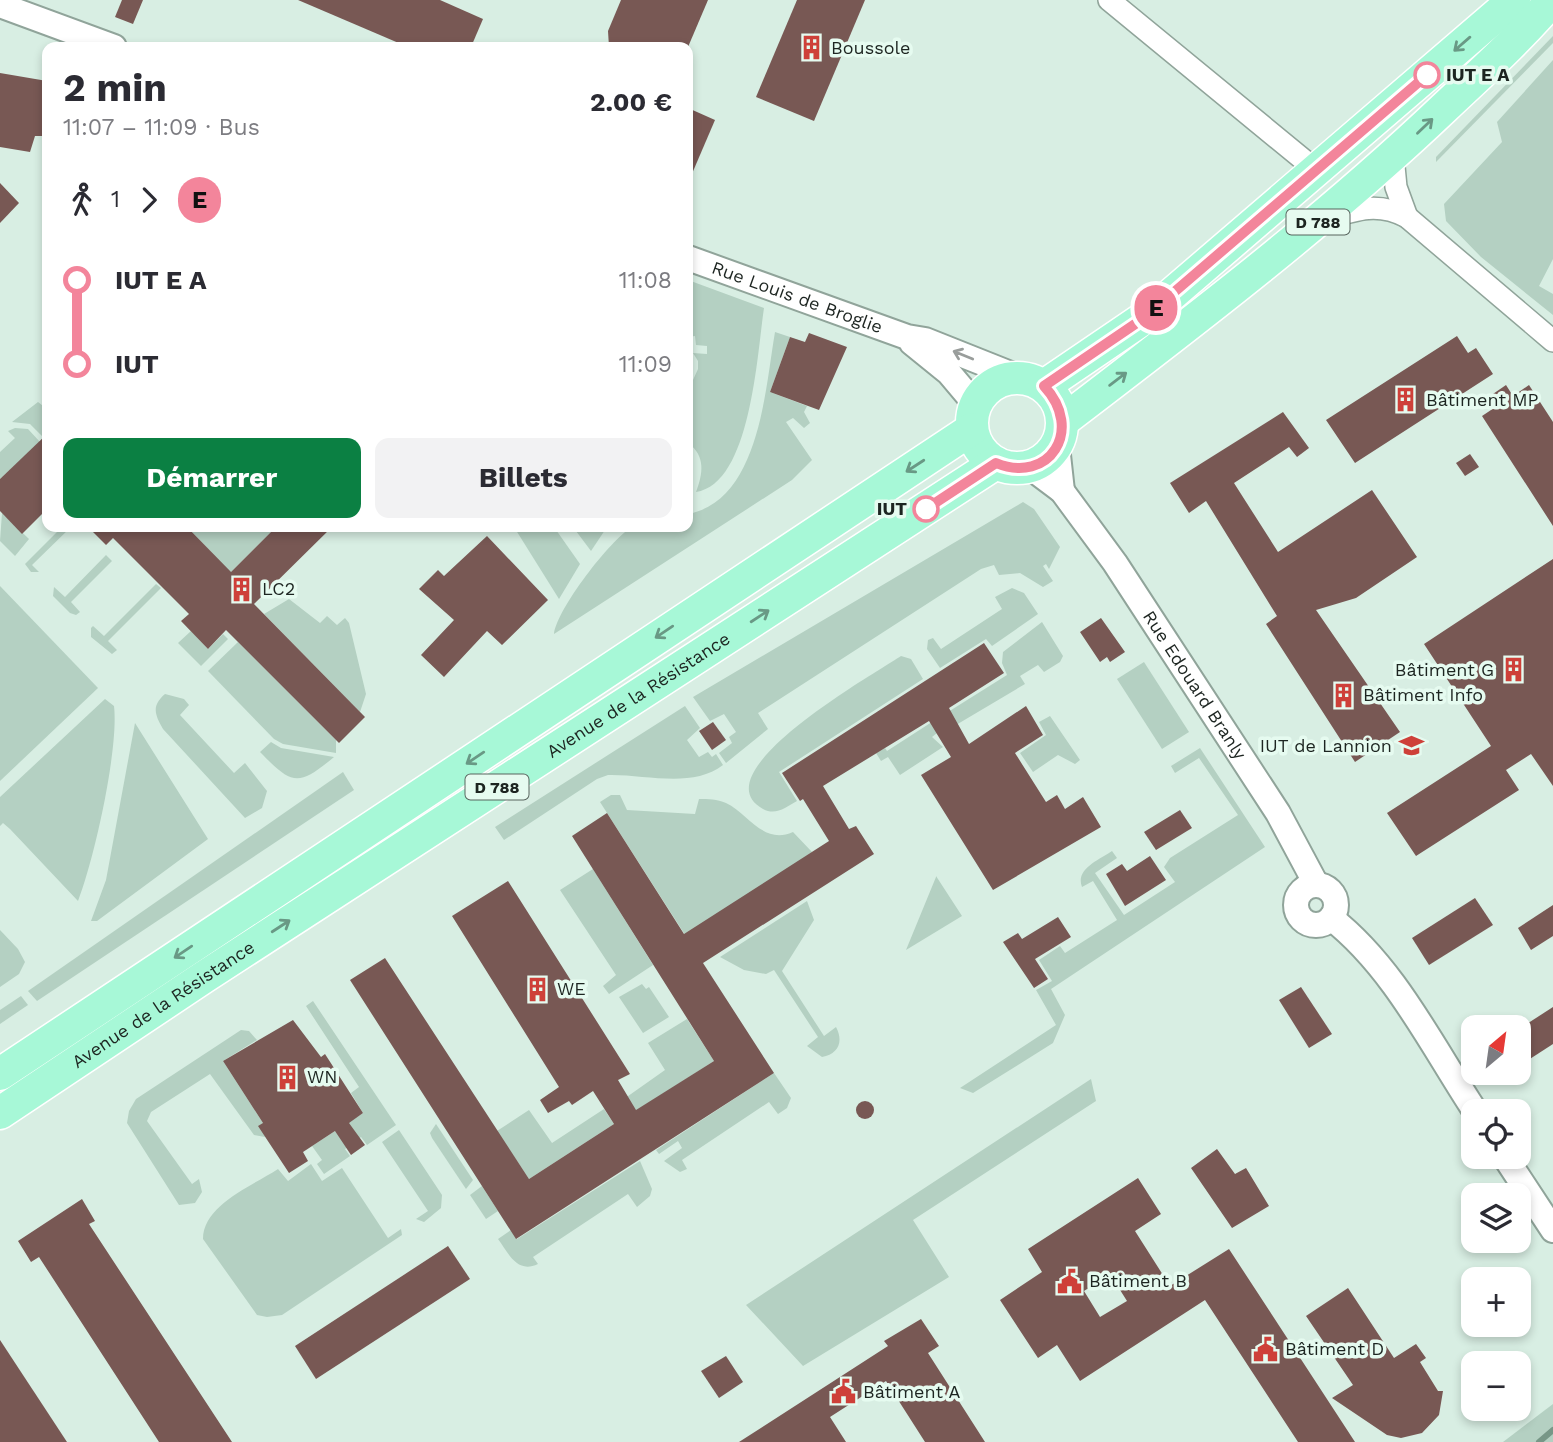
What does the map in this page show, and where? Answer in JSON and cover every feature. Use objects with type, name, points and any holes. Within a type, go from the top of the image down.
[{"type":"main road","name":"D 788","points":[[1031,382],[1144,318],[1514,0]]},
{"type":"main road","name":"D 788","points":[[1060,433],[1393,156],[1529,27],[1552,0]]},
{"type":"main road","points":[[1201,316],[1293,215],[1319,191],[1323,180],[1317,170]]},
{"type":"main road","points":[[1031,382],[1058,401],[1060,433],[1046,459],[1030,467],[1013,468],[996,463],[984,454],[974,417],[993,384],[1031,382]]},
{"type":"main road","name":"Avenue de la Résistance","points":[[0,1074],[974,417]]},
{"type":"main road","name":"Avenue de la Résistance","points":[[0,1113],[204,977],[996,463]]},
{"type":"street","points":[[1110,0],[1317,170]]},
{"type":"street","points":[[0,5],[100,42]]},
{"type":"street","points":[[1393,156],[1396,187],[1407,217]]},
{"type":"street","points":[[1318,221],[1372,207],[1394,210],[1407,217],[1553,341]]},
{"type":"street","name":"Rue Louis de Broglie","points":[[693,260],[907,337],[925,340],[1031,382]]},
{"type":"street","name":"Rue Louis de Broglie","points":[[907,337],[949,373],[974,417]]},
{"type":"street","name":"Rue Edouard Branly","points":[[1060,433],[1062,491]]},
{"type":"street","name":"Rue Edouard Branly","points":[[1030,467],[1062,491],[1173,649],[1278,814],[1316,884],[1330,890],[1335,897],[1335,912],[1331,918]]},
{"type":"street","points":[[1316,884],[1300,892],[1297,911],[1304,921],[1315,925],[1331,918],[1355,937],[1382,969],[1467,1099]]},
{"type":"street","points":[[1513,1169],[1553,1230]]},
{"type":"green space","points":[[1553,36],[1553,43],[1436,162],[1436,157]]},
{"type":"green space","points":[[1553,60],[1553,259],[1539,286],[1553,294],[1553,315],[1481,257],[1446,221],[1444,204],[1502,142],[1497,122]]},
{"type":"green space","points":[[693,282],[764,308],[754,384],[740,442],[729,466],[714,484],[696,492],[701,466],[693,447],[693,380],[698,361],[693,353],[707,354],[707,346],[696,345]]},
{"type":"green space","points":[[775,332],[790,337],[770,392],[807,406],[804,412],[810,423],[804,428],[793,418],[786,422],[812,460],[792,480],[554,634],[557,623],[574,593],[598,560],[622,534],[693,532],[693,512],[712,504],[731,488],[745,465],[755,439]]},
{"type":"green space","points":[[38,402],[42,405],[42,436],[30,424],[12,422]]},
{"type":"green space","points":[[15,428],[28,429],[40,442],[0,479],[0,452],[15,438],[8,431]]},
{"type":"green space","points":[[1023,502],[1034,509],[1060,547],[1049,569],[1046,564],[1043,566],[1053,581],[1043,587],[1020,573],[999,575],[994,565],[981,569],[758,713],[768,729],[726,763],[719,753],[732,743],[729,737],[736,732],[724,714],[710,721],[693,697]]},
{"type":"green space","points":[[2,513],[29,539],[15,556],[0,541]]},
{"type":"green space","points":[[57,532],[66,532],[32,565],[39,572],[31,572],[25,564]]},
{"type":"green space","points":[[192,532],[271,532],[217,586],[212,553]]},
{"type":"green space","points":[[517,532],[558,532],[580,564],[559,599]]},
{"type":"green space","points":[[577,532],[604,532],[591,551]]},
{"type":"green space","points":[[106,555],[112,561],[71,602],[80,612],[76,615],[70,613],[53,596],[54,587],[65,597]]},
{"type":"green space","points":[[156,584],[161,588],[108,641],[117,650],[112,654],[91,637],[93,626],[104,636]]},
{"type":"green space","points":[[0,586],[98,688],[0,781]]},
{"type":"green space","points":[[1012,588],[1024,593],[1038,614],[992,646],[986,639],[940,668],[927,649],[928,640],[933,638],[941,649],[1002,609],[995,597]]},
{"type":"green space","points":[[289,599],[320,623],[327,616],[337,625],[345,618],[349,623],[366,694],[360,712],[264,614]]},
{"type":"green space","points":[[1042,622],[1063,656],[1060,662],[1044,672],[1038,665],[1020,676],[1025,684],[956,725],[948,712],[1007,675],[1002,663],[1003,652]]},
{"type":"green space","points":[[191,631],[208,649],[223,634],[228,639],[201,666],[178,643]]},
{"type":"green space","points":[[238,642],[336,740],[336,753],[283,744],[274,739],[208,671]]},
{"type":"green space","points":[[901,656],[911,659],[923,679],[779,772],[797,801],[777,811],[763,809],[749,793],[754,772],[772,749],[829,702]]},
{"type":"green space","points":[[1144,662],[1189,732],[1162,749],[1117,679]]},
{"type":"green space","points":[[165,694],[184,699],[189,705],[180,715],[234,773],[245,763],[267,791],[262,808],[245,818],[163,729],[156,707]]},
{"type":"green space","points":[[105,699],[114,706],[113,749],[98,833],[78,901],[10,829],[3,823],[0,826],[0,797]]},
{"type":"green space","points":[[685,706],[700,728],[687,740],[699,757],[708,752],[712,757],[716,754],[723,765],[697,777],[668,779],[608,775],[597,779],[504,840],[495,827]]},
{"type":"green space","points":[[1050,716],[1080,760],[1075,764],[1058,755],[1033,772],[1020,753],[1046,735],[1039,722]]},
{"type":"green space","points":[[935,720],[942,729],[932,737],[943,747],[900,775],[888,757],[881,761],[876,753],[885,748],[887,751]]},
{"type":"green space","points":[[135,723],[208,839],[97,921],[91,921],[106,880]]},
{"type":"green space","points":[[271,742],[281,748],[334,757],[312,774],[296,778],[280,771],[260,752]]},
{"type":"green space","points":[[1200,748],[1265,847],[1051,989],[1065,1015],[1053,1043],[973,1093],[960,1088],[1056,1025],[1036,990],[1052,981],[1039,960],[1060,946],[1065,953],[1117,920],[1093,881],[1082,887],[1085,870],[1112,851],[1117,858],[1095,873],[1124,915],[1175,882],[1164,867],[1170,858],[1238,815],[1199,758],[1175,773],[1171,766]]},
{"type":"green space","points":[[343,772],[354,790],[37,1001],[28,991]]},
{"type":"green space","points":[[611,795],[620,795],[627,810],[695,814],[699,799],[719,801],[734,808],[765,831],[782,835],[793,832],[812,852],[689,941],[600,802]]},
{"type":"green space","points":[[593,869],[653,965],[609,994],[603,986],[616,975],[560,890]]},
{"type":"green space","points":[[936,877],[962,916],[906,950]]},
{"type":"green space","points":[[807,901],[814,920],[782,971],[824,1036],[836,1027],[838,1046],[832,1053],[822,1057],[807,1046],[818,1037],[774,970],[766,974],[744,970],[720,957]]},
{"type":"green space","points":[[0,930],[18,949],[25,962],[19,974],[0,987]]},
{"type":"green space","points":[[642,984],[646,989],[649,987],[669,1017],[643,1033],[619,997]]},
{"type":"green space","points":[[21,996],[28,1005],[0,1024],[0,1010]]},
{"type":"green space","points":[[313,1001],[396,1125],[367,1145],[361,1137],[345,1149],[350,1156],[324,1174],[317,1164],[322,1160],[312,1146],[363,1113],[351,1093],[359,1087],[306,1006]]},
{"type":"green space","points":[[687,1019],[714,1061],[623,1119],[614,1106],[665,1070],[648,1043]]},
{"type":"green space","points":[[241,1030],[249,1031],[257,1040],[223,1061],[263,1123],[265,1137],[254,1135],[210,1074],[151,1112],[147,1121],[192,1184],[199,1179],[202,1192],[195,1203],[179,1205],[127,1123],[129,1111],[136,1099]]},
{"type":"green space","points":[[774,1073],[791,1098],[787,1108],[778,1114],[769,1102],[682,1160],[687,1169],[680,1172],[664,1161],[682,1148],[678,1141],[659,1154],[656,1150]]},
{"type":"green space","points":[[1091,1079],[1096,1101],[913,1220],[949,1277],[803,1366],[746,1305]]},
{"type":"green space","points":[[604,1109],[614,1124],[529,1179],[497,1131],[529,1110],[552,1143]]},
{"type":"green space","points":[[436,1124],[473,1180],[466,1189],[432,1138],[430,1133]]},
{"type":"green space","points":[[399,1130],[442,1195],[441,1208],[424,1222],[416,1219],[428,1211],[382,1142]]},
{"type":"green space","points":[[640,1161],[652,1189],[650,1196],[637,1207],[628,1194],[533,1257],[538,1264],[524,1266],[514,1261],[498,1239],[511,1230],[517,1239]]},
{"type":"green space","points":[[311,1164],[322,1181],[342,1168],[388,1238],[401,1229],[402,1235],[282,1315],[257,1315],[203,1239],[205,1227],[220,1206],[278,1169],[288,1181]]},
{"type":"green space","points":[[482,1186],[498,1211],[486,1219],[470,1195]]},
{"type":"green space","points":[[1553,1404],[1553,1442],[1503,1442],[1531,1421]]},
{"type":"building","points":[[122,0],[143,0],[133,24],[115,17]]},
{"type":"building","points":[[298,0],[440,0],[483,19],[473,42],[396,42]]},
{"type":"building","points":[[621,0],[708,0],[690,42],[609,42],[608,31]]},
{"type":"building","name":"Boussole","points":[[797,0],[865,0],[814,121],[756,97]]},
{"type":"building","points":[[0,73],[42,80],[42,136],[35,136],[30,152],[0,147]]},
{"type":"building","points":[[693,110],[715,120],[693,171]]},
{"type":"building","points":[[0,183],[19,203],[0,223]]},
{"type":"building","points":[[809,333],[847,347],[819,410],[770,392],[790,337],[805,342]]},
{"type":"building","name":"Bâtiment MP","points":[[1457,336],[1468,353],[1476,348],[1493,374],[1355,463],[1326,420]]},
{"type":"building","points":[[1506,385],[1513,396],[1529,385],[1553,422],[1553,526],[1482,416],[1497,406],[1490,396]]},
{"type":"building","points":[[1283,412],[1309,448],[1297,457],[1289,447],[1234,483],[1278,552],[1372,490],[1417,557],[1356,598],[1316,610],[1400,732],[1355,762],[1266,624],[1277,616],[1206,501],[1189,513],[1170,483]]},
{"type":"building","points":[[42,439],[42,514],[22,534],[0,511],[0,479]]},
{"type":"building","points":[[1470,454],[1479,467],[1465,476],[1456,463]]},
{"type":"building","points":[[93,532],[192,532],[231,572],[271,532],[327,532],[254,604],[365,717],[339,743],[226,630],[208,649],[181,621],[189,614],[113,538],[106,545]]},
{"type":"building","points":[[487,536],[548,600],[502,645],[487,631],[444,677],[421,655],[454,620],[419,589],[438,570],[444,576]]},
{"type":"building","points":[[1553,559],[1553,786],[1531,754],[1506,770],[1519,790],[1416,856],[1387,813],[1491,746],[1424,644]]},
{"type":"building","points":[[1101,618],[1125,652],[1110,662],[1107,657],[1100,662],[1080,632]]},
{"type":"building","points":[[984,643],[1004,673],[949,708],[969,744],[1026,706],[1043,735],[1015,753],[1046,802],[1057,795],[1065,809],[1083,797],[1101,827],[993,890],[921,775],[951,757],[929,721],[823,786],[849,829],[856,826],[874,854],[703,963],[774,1073],[516,1239],[350,980],[385,958],[529,1179],[614,1124],[593,1091],[572,1105],[569,1101],[548,1113],[540,1100],[559,1087],[452,916],[508,881],[630,1074],[618,1080],[636,1110],[714,1061],[572,836],[607,813],[684,934],[829,841],[803,799],[800,801],[782,773]]},
{"type":"building","points":[[713,722],[726,740],[712,750],[699,731]]},
{"type":"building","points":[[1180,810],[1192,828],[1156,850],[1144,832]]},
{"type":"building","points":[[1150,856],[1166,880],[1125,906],[1106,874],[1122,864],[1127,871]]},
{"type":"building","points":[[1475,898],[1493,925],[1429,965],[1412,938]]},
{"type":"building","points":[[1553,905],[1553,936],[1531,950],[1518,928]]},
{"type":"building","points":[[1058,917],[1071,937],[1035,959],[1048,979],[1034,988],[1003,942],[1018,933],[1022,939]]},
{"type":"building","points":[[1301,987],[1332,1034],[1309,1048],[1279,1000]]},
{"type":"building","points":[[1553,1007],[1553,1044],[1531,1058],[1531,1021]]},
{"type":"building","name":"WN","points":[[293,1020],[321,1057],[325,1054],[363,1113],[349,1123],[365,1145],[351,1155],[335,1131],[303,1152],[308,1161],[289,1173],[258,1126],[263,1123],[223,1061]]},
{"type":"building","points":[[861,1101],[869,1101],[874,1110],[872,1117],[861,1119],[856,1114],[856,1106]]},
{"type":"building","points":[[1217,1149],[1235,1174],[1246,1168],[1269,1206],[1232,1228],[1191,1168]]},
{"type":"building","name":"Bâtiment B","points":[[1138,1178],[1161,1214],[1135,1231],[1170,1286],[1229,1249],[1355,1442],[1298,1442],[1205,1300],[1080,1381],[1057,1345],[1038,1358],[1000,1300],[1042,1272],[1028,1249]],"holes":[[[1110,1274],[1127,1301],[1100,1317],[1084,1291]]]},
{"type":"building","points":[[82,1199],[95,1221],[89,1224],[232,1442],[159,1442],[39,1257],[31,1262],[18,1241]]},
{"type":"building","points":[[448,1246],[470,1279],[316,1379],[295,1346]]},
{"type":"building","points":[[1348,1288],[1394,1358],[1416,1344],[1426,1358],[1420,1362],[1438,1391],[1443,1391],[1439,1415],[1422,1433],[1401,1438],[1387,1435],[1332,1398],[1353,1385],[1306,1316]]},
{"type":"building","points":[[921,1319],[939,1346],[928,1353],[985,1442],[925,1442],[886,1381],[830,1417],[846,1442],[739,1442],[888,1346],[884,1341]]},
{"type":"building","points":[[0,1340],[67,1442],[0,1442]]},
{"type":"building","points":[[726,1356],[743,1382],[719,1398],[701,1371]]},
{"type":"waterway","points":[[1539,1442],[1553,1430]]},
{"type":"bus line","name":"E","points":[[926,509],[996,463],[1004,467],[1022,468],[1046,459],[1057,446],[1063,421],[1058,401],[1044,386],[1144,318],[1427,75]]},
{"type":"place","name":"Boussole","points":[[811,48]]},
{"type":"place","name":"IUT E A","points":[[1427,75]]},
{"type":"place","name":"Bâtiment MP","points":[[1406,400]]},
{"type":"place","name":"IUT","points":[[926,509]]},
{"type":"place","name":"LC2","points":[[242,589]]},
{"type":"place","name":"Bâtiment G","points":[[1514,670]]},
{"type":"place","name":"Bâtiment Info","points":[[1343,695]]},
{"type":"place","name":"IUT de Lannion","points":[[1412,746]]},
{"type":"place","name":"WE","points":[[537,989]]},
{"type":"place","name":"WN","points":[[287,1077]]},
{"type":"place","name":"Bâtiment B","points":[[1069,1281]]},
{"type":"place","name":"Bâtiment D","points":[[1265,1349]]},
{"type":"place","name":"Bâtiment A","points":[[843,1392]]}]
